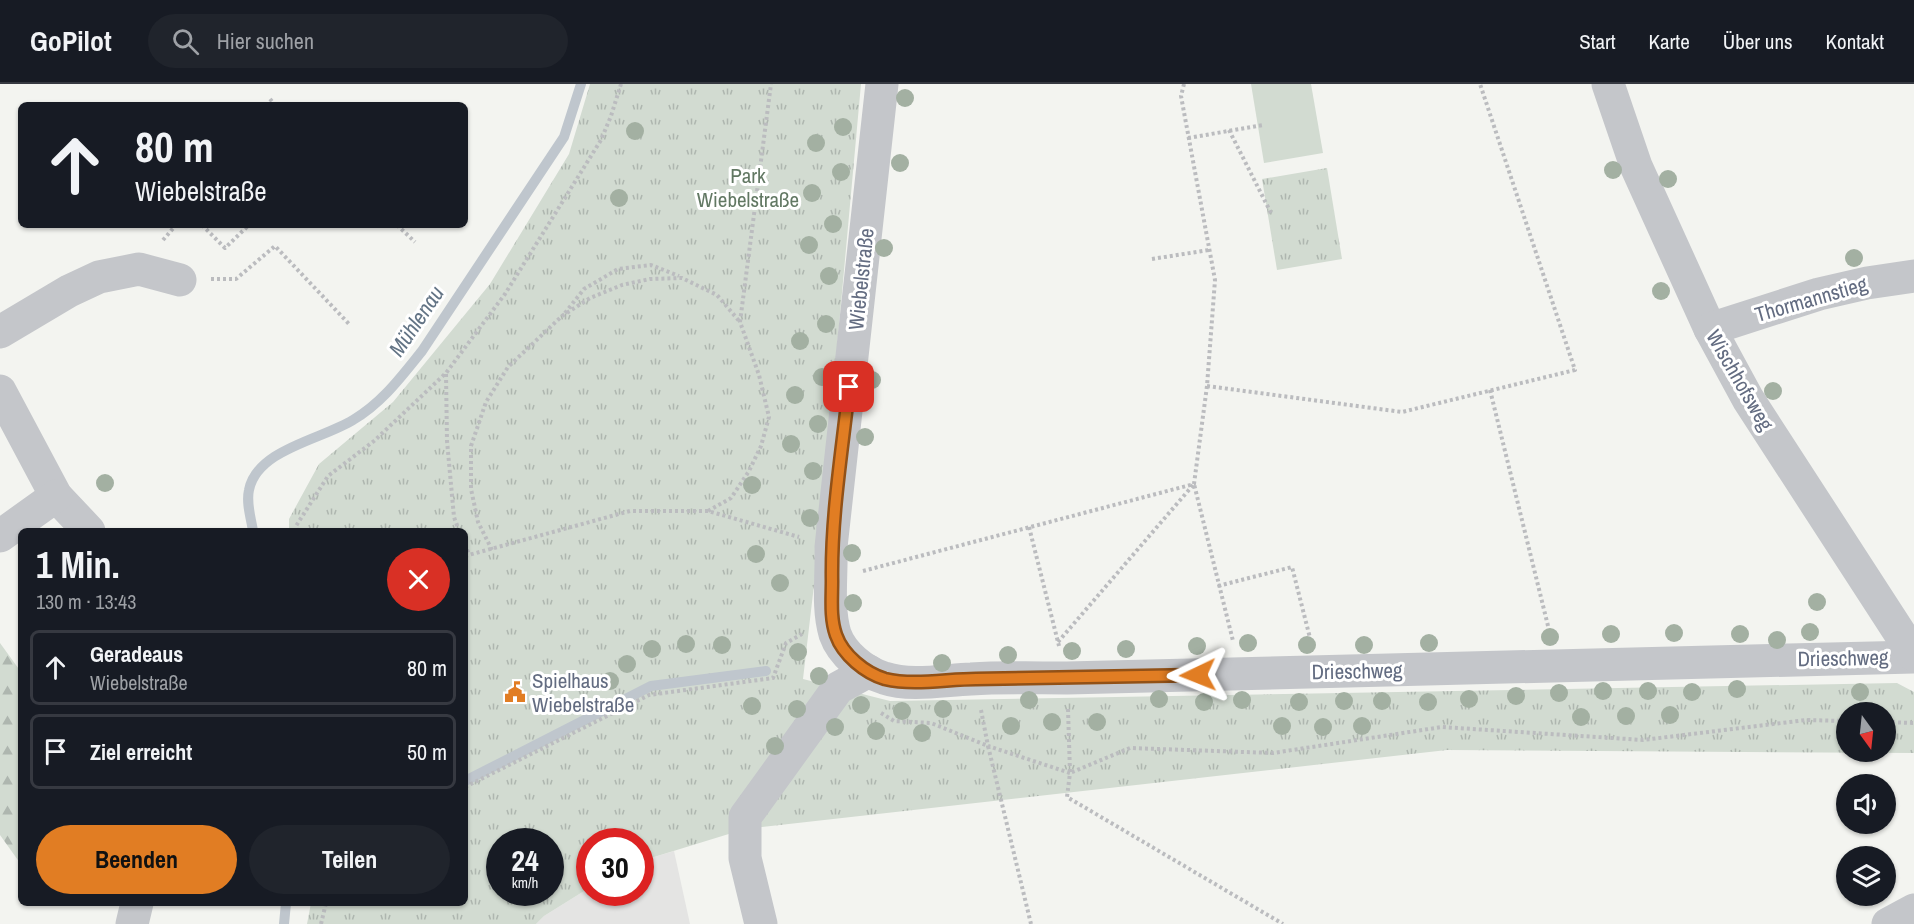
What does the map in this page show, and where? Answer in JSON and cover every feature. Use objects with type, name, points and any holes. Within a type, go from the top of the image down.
[{"type":"street","name":"Wiebelstraße","points":[[832,618],[831,547],[882,84]]},
{"type":"street","name":"Wischhofsweg","points":[[1608,84],[1636,166],[1710,329],[1748,399],[1914,656]]},
{"type":"street","points":[[0,332],[69,291],[99,277],[139,269],[180,280]]},
{"type":"street","name":"Thormannstieg","points":[[1710,329],[1819,294],[1867,283],[1914,276]]},
{"type":"street","points":[[0,391],[56,496],[86,528]]},
{"type":"street","points":[[0,536],[56,496]]},
{"type":"street","name":"Drieschweg","points":[[832,618],[842,649],[869,671],[885,678],[908,682],[1914,656]]},
{"type":"street","points":[[761,924],[745,858],[745,817],[838,688],[869,671]]},
{"type":"street","points":[[132,924],[136,906]]},
{"type":"street","points":[[1888,924],[1914,910]]},
{"type":"path","points":[[296,528],[328,476],[374,441],[446,373],[504,294],[601,140],[621,84]]},
{"type":"path","points":[[740,322],[771,84]]},
{"type":"path","points":[[1184,84],[1181,96],[1215,280],[1207,386],[1194,484],[1241,673]]},
{"type":"path","points":[[1207,386],[1402,412],[1575,370],[1480,84]]},
{"type":"path","points":[[1188,138],[1263,125]]},
{"type":"path","points":[[1229,130],[1271,213]]},
{"type":"path","points":[[205,228],[225,248],[246,228]]},
{"type":"path","points":[[400,228],[415,243]]},
{"type":"path","points":[[180,280],[236,279],[275,246],[350,325]]},
{"type":"path","points":[[1152,258],[1209,250]]},
{"type":"path","points":[[492,550],[478,522],[471,489],[471,446],[486,402],[508,367],[562,316],[584,289],[618,269],[651,265],[682,278],[717,295],[740,322],[759,375],[769,417],[761,446],[749,471],[731,498],[708,511]]},
{"type":"path","points":[[562,316],[590,298],[622,285],[650,279],[682,278]]},
{"type":"path","points":[[446,373],[448,452],[454,517],[458,528]]},
{"type":"path","points":[[1490,390],[1558,665]]},
{"type":"path","points":[[832,580],[1194,484]]},
{"type":"path","points":[[1058,642],[1194,484]]},
{"type":"path","points":[[468,555],[630,511],[708,511],[831,547]]},
{"type":"path","points":[[1029,527],[1067,678],[1070,773],[1066,796],[1283,924]]},
{"type":"path","points":[[1218,586],[1292,567],[1318,672]]},
{"type":"path","points":[[468,786],[649,695],[773,678],[786,643],[832,618]]},
{"type":"path","points":[[975,679],[988,746],[1031,924]]},
{"type":"path","points":[[838,688],[894,721],[931,723],[988,746],[1070,773],[1130,748],[1273,753],[1442,727],[1643,740],[1806,720],[1836,721]]},
{"type":"path","points":[[1896,722],[1914,723]]},
{"type":"path","points":[[321,924],[325,906]]},
{"type":"shaded area","points":[[674,851],[690,924],[536,924],[544,916],[564,906],[564,904],[576,896],[576,906],[654,906],[654,857]]},
{"type":"green space","name":"Park Wiebelstraße","points":[[590,84],[861,84],[820,534],[803,679],[890,701],[1897,683],[1914,692],[1914,753],[1896,753],[1896,702],[1836,702],[1836,752],[1447,750],[745,829],[654,857],[654,828],[576,828],[576,896],[564,904],[564,828],[486,828],[486,906],[560,906],[536,924],[307,924],[310,906],[468,906],[468,528],[289,528],[289,519],[319,464],[393,402],[490,284],[569,154]]},
{"type":"green space","points":[[1251,84],[1311,84],[1323,153],[1264,163]]},
{"type":"green space","points":[[1327,168],[1342,259],[1277,270],[1262,179]]},
{"type":"green space","points":[[0,643],[18,668],[18,860],[0,835]]},
{"type":"waterway","name":"Mühlenau","points":[[252,528],[248,500],[249,490],[264,464],[293,447],[340,427],[373,406],[391,389],[422,351],[564,137],[581,84]]},
{"type":"waterway","points":[[468,779],[651,686],[766,671]]},
{"type":"waterway","name":"Mühlenau","points":[[284,924],[286,906]]},
{"type":"place","name":"Spielhaus Wiebelstraße","points":[[515,692]]},
{"type":"route","points":[[849,387],[831,547],[832,618],[842,649],[854,660],[869,671],[885,678],[908,682],[1198,675]]}]
